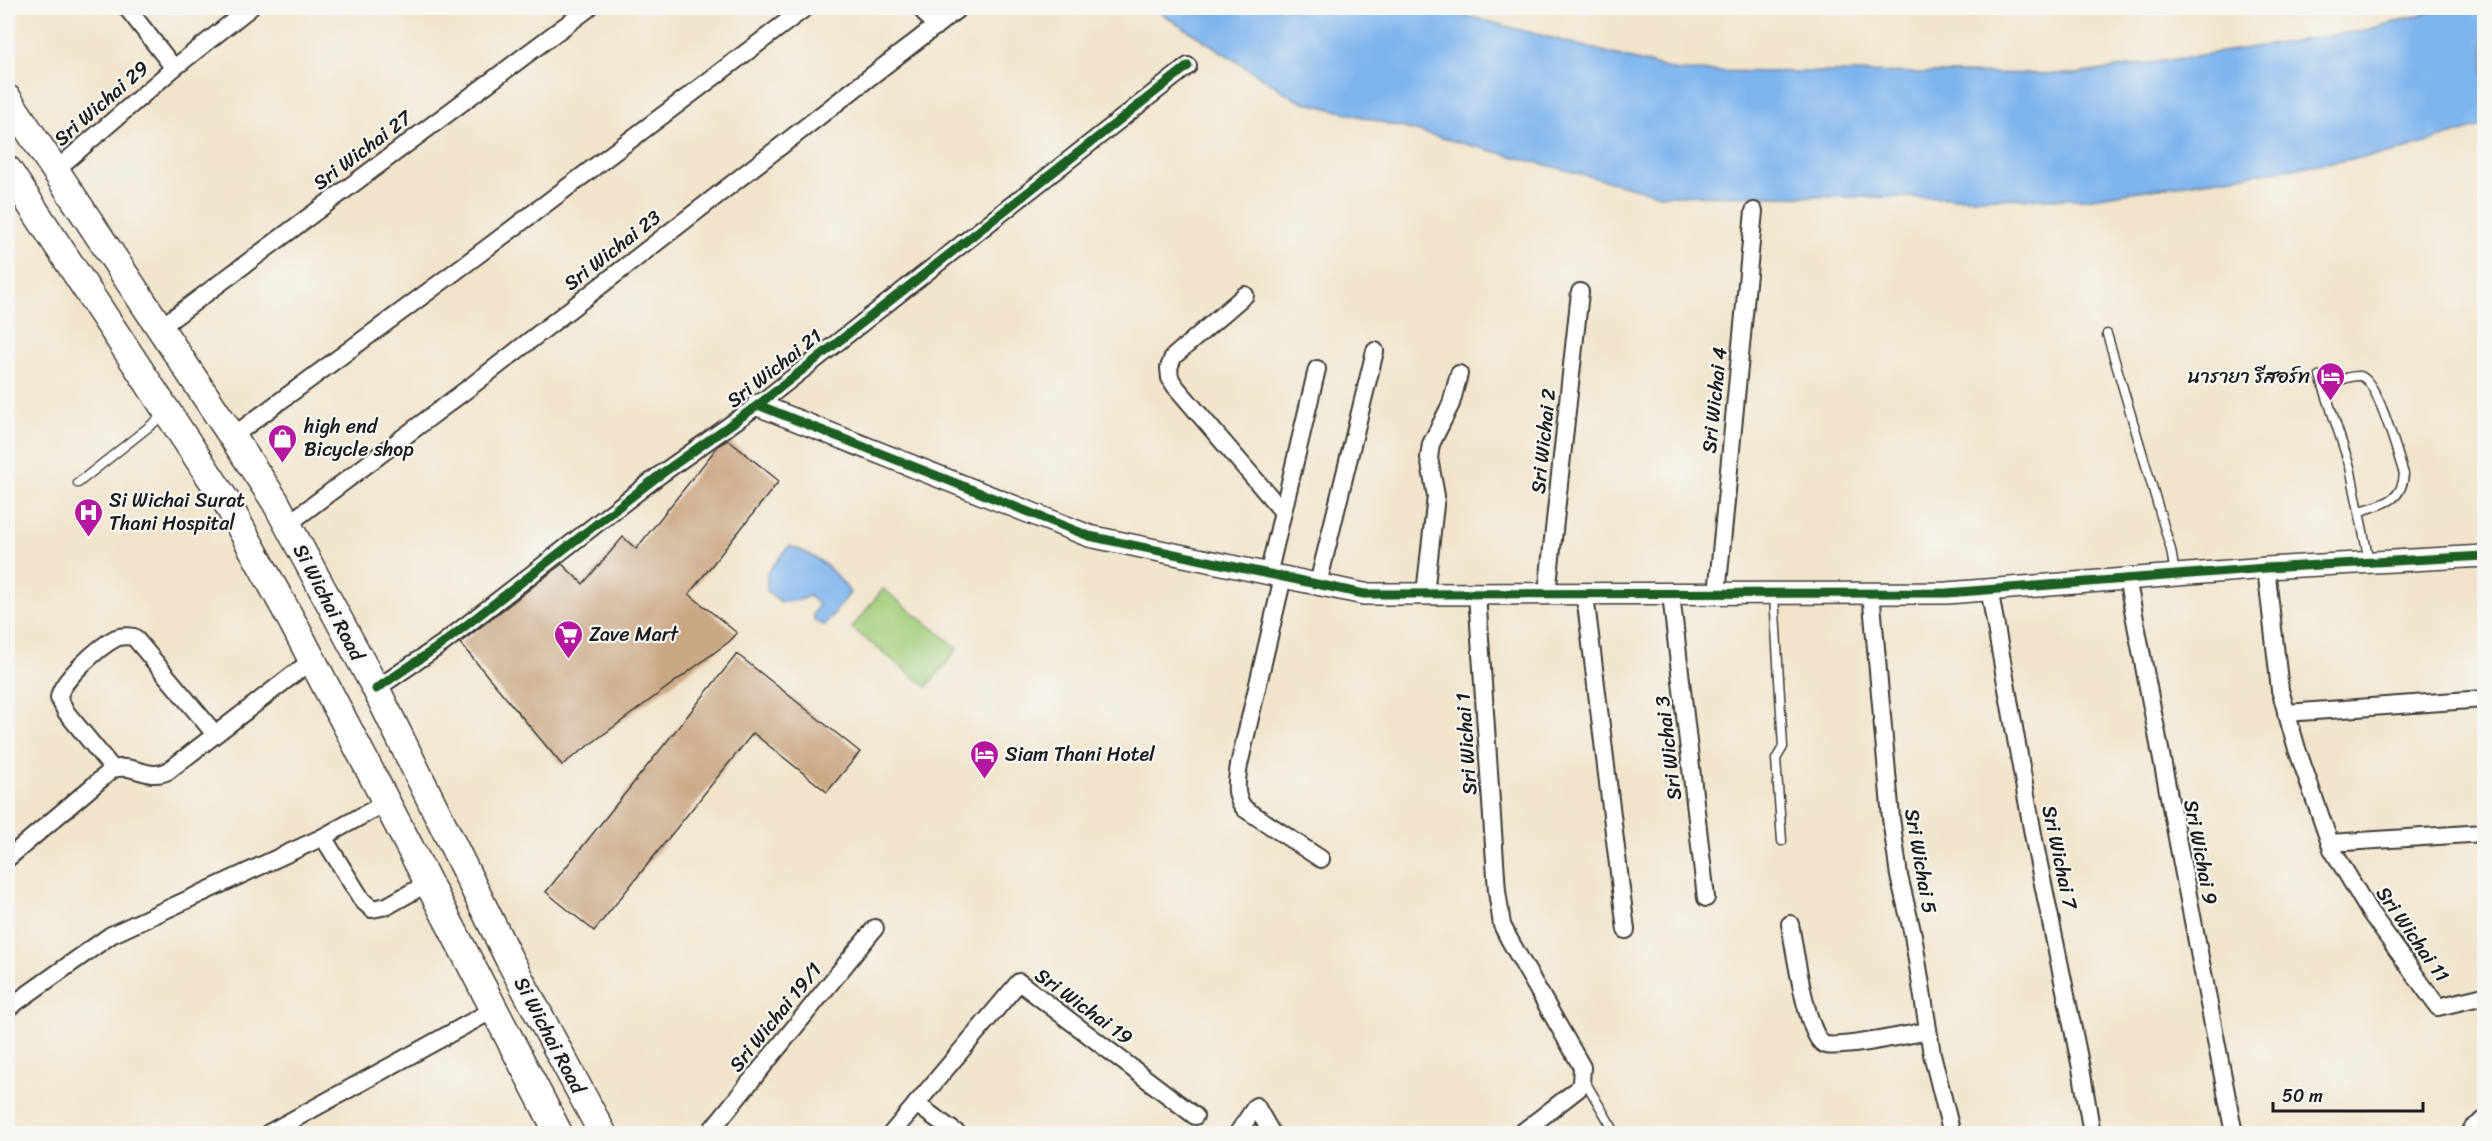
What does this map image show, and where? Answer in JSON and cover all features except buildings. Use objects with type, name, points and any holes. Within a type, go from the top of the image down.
[{"type":"main road","name":"Si Wichai Road","points":[[8,99],[57,169],[275,501],[376,688],[509,958],[599,1126]]},
{"type":"main road","name":"Si Wichai Road","points":[[8,170],[226,501],[387,802],[559,1134]]},
{"type":"main road","points":[[476,977],[484,985],[493,988],[501,985],[509,979],[509,958]]},
{"type":"main road","points":[[559,1134],[560,1120],[571,1111],[585,1109],[599,1126]]},
{"type":"street","name":"Sri Wichai 29","points":[[127,8],[174,68]]},
{"type":"street","name":"Sri Wichai 29","points":[[57,169],[174,68],[250,8]]},
{"type":"street","name":"Sri Wichai 27","points":[[161,327],[589,8]]},
{"type":"street","points":[[233,436],[805,8]]},
{"type":"street","points":[[921,8],[935,27]]},
{"type":"street","name":"Sri Wichai 23","points":[[288,524],[479,380],[959,8]]},
{"type":"street","name":"Sri Wichai 21","points":[[376,688],[442,644],[657,477],[758,405],[1188,66]]},
{"type":"street","name":"Sri Wichai 4","points":[[1717,594],[1754,211]]},
{"type":"street","name":"Sri Wichai 2","points":[[1547,594],[1580,292]]},
{"type":"street","points":[[1245,295],[1173,357],[1169,368],[1170,378],[1200,417],[1283,512]]},
{"type":"street","points":[[1318,584],[1375,351]]},
{"type":"street","points":[[1317,369],[1283,512],[1276,576],[1236,789],[1239,802],[1245,809],[1321,859]]},
{"type":"street","points":[[1425,594],[1436,496],[1431,469],[1431,444],[1452,404],[1460,374]]},
{"type":"street","points":[[758,405],[1089,536],[1364,594],[1947,593],[2175,574],[2484,556]]},
{"type":"street","name":"Sri Wichai 11","points":[[2266,568],[2280,690],[2296,749],[2330,843],[2369,911],[2438,1007],[2484,996]]},
{"type":"street","name":"Sri Wichai 9","points":[[2127,578],[2234,1134]]},
{"type":"street","name":"Sri Wichai 7","points":[[1989,588],[2035,844],[2081,1068],[2092,1134]]},
{"type":"street","name":"Sri Wichai 5","points":[[1871,592],[1891,818],[1928,1031],[1952,1134]]},
{"type":"street","name":"Sri Wichai 1","points":[[1477,594],[1497,891],[1502,925],[1579,1059],[1582,1075]]},
{"type":"street","points":[[1585,594],[1626,930]]},
{"type":"street","name":"Sri Wichai 3","points":[[1671,594],[1706,898]]},
{"type":"street","points":[[113,769],[66,712],[59,698],[59,691],[72,674],[115,639],[126,635],[134,637],[215,734]]},
{"type":"street","points":[[8,858],[113,769],[130,767],[159,775],[168,771],[312,660]]},
{"type":"street","points":[[2286,713],[2484,699]]},
{"type":"street","points":[[8,1008],[111,935],[323,837],[387,802]]},
{"type":"street","points":[[2330,843],[2484,833]]},
{"type":"street","points":[[323,837],[362,900],[372,909],[387,906],[428,883]]},
{"type":"street","points":[[1790,924],[1808,1017],[1818,1041],[1825,1045],[1843,1044],[1928,1031]]},
{"type":"street","name":"Sri Wichai 19/1","points":[[708,1134],[875,928]]},
{"type":"street","name":"Sri Wichai 19","points":[[891,1134],[1019,982],[1195,1116]]},
{"type":"street","points":[[267,1134],[493,1010]]},
{"type":"street","points":[[1520,1134],[1578,1089],[1582,1075]]},
{"type":"street","points":[[916,1104],[958,1134]]},
{"type":"street","points":[[1237,1134],[1256,1106],[1272,1134]]},
{"type":"street","points":[[2472,1134],[2472,1130],[2484,1120]]},
{"type":"lane","points":[[2107,334],[2171,550],[2175,574]]},
{"type":"lane","points":[[2320,376],[2350,467],[2369,562]]},
{"type":"lane","points":[[2324,387],[2349,377],[2361,376],[2367,380],[2379,400],[2404,474],[2404,485],[2396,496],[2360,511]]},
{"type":"lane","points":[[78,483],[168,412]]},
{"type":"lane","points":[[1774,594],[1783,747],[1776,759],[1782,841]]},
{"type":"lane","points":[[1582,1075],[1616,1134]]},
{"type":"green space","points":[[883,589],[958,648],[927,687],[852,628]]},
{"type":"water","points":[[1153,8],[1437,8],[1678,71],[2077,74],[2366,30],[2443,8],[2484,8],[2484,125],[2393,153],[2085,199],[1661,195],[1297,100]]},
{"type":"water","points":[[789,546],[824,564],[850,593],[825,625],[815,622],[813,614],[819,605],[809,596],[800,600],[781,602],[767,591],[767,573]]},
{"type":"cycle path","points":[[376,689],[442,644],[657,477],[758,405],[1188,66]]},
{"type":"cycle path","points":[[758,405],[1089,536],[1364,594],[1947,593],[2266,568],[2484,556]]},
{"type":"place","name":"นารายา รีสอร์ท","points":[[2331,402]]},
{"type":"place","name":"high end Bicycle shop","points":[[283,464]]},
{"type":"place","name":"Si Wichai Surat Thani Hospital","points":[[88,538]]},
{"type":"place","name":"Zave Mart","points":[[568,660]]},
{"type":"place","name":"Siam Thani Hotel","points":[[984,780]]}]
